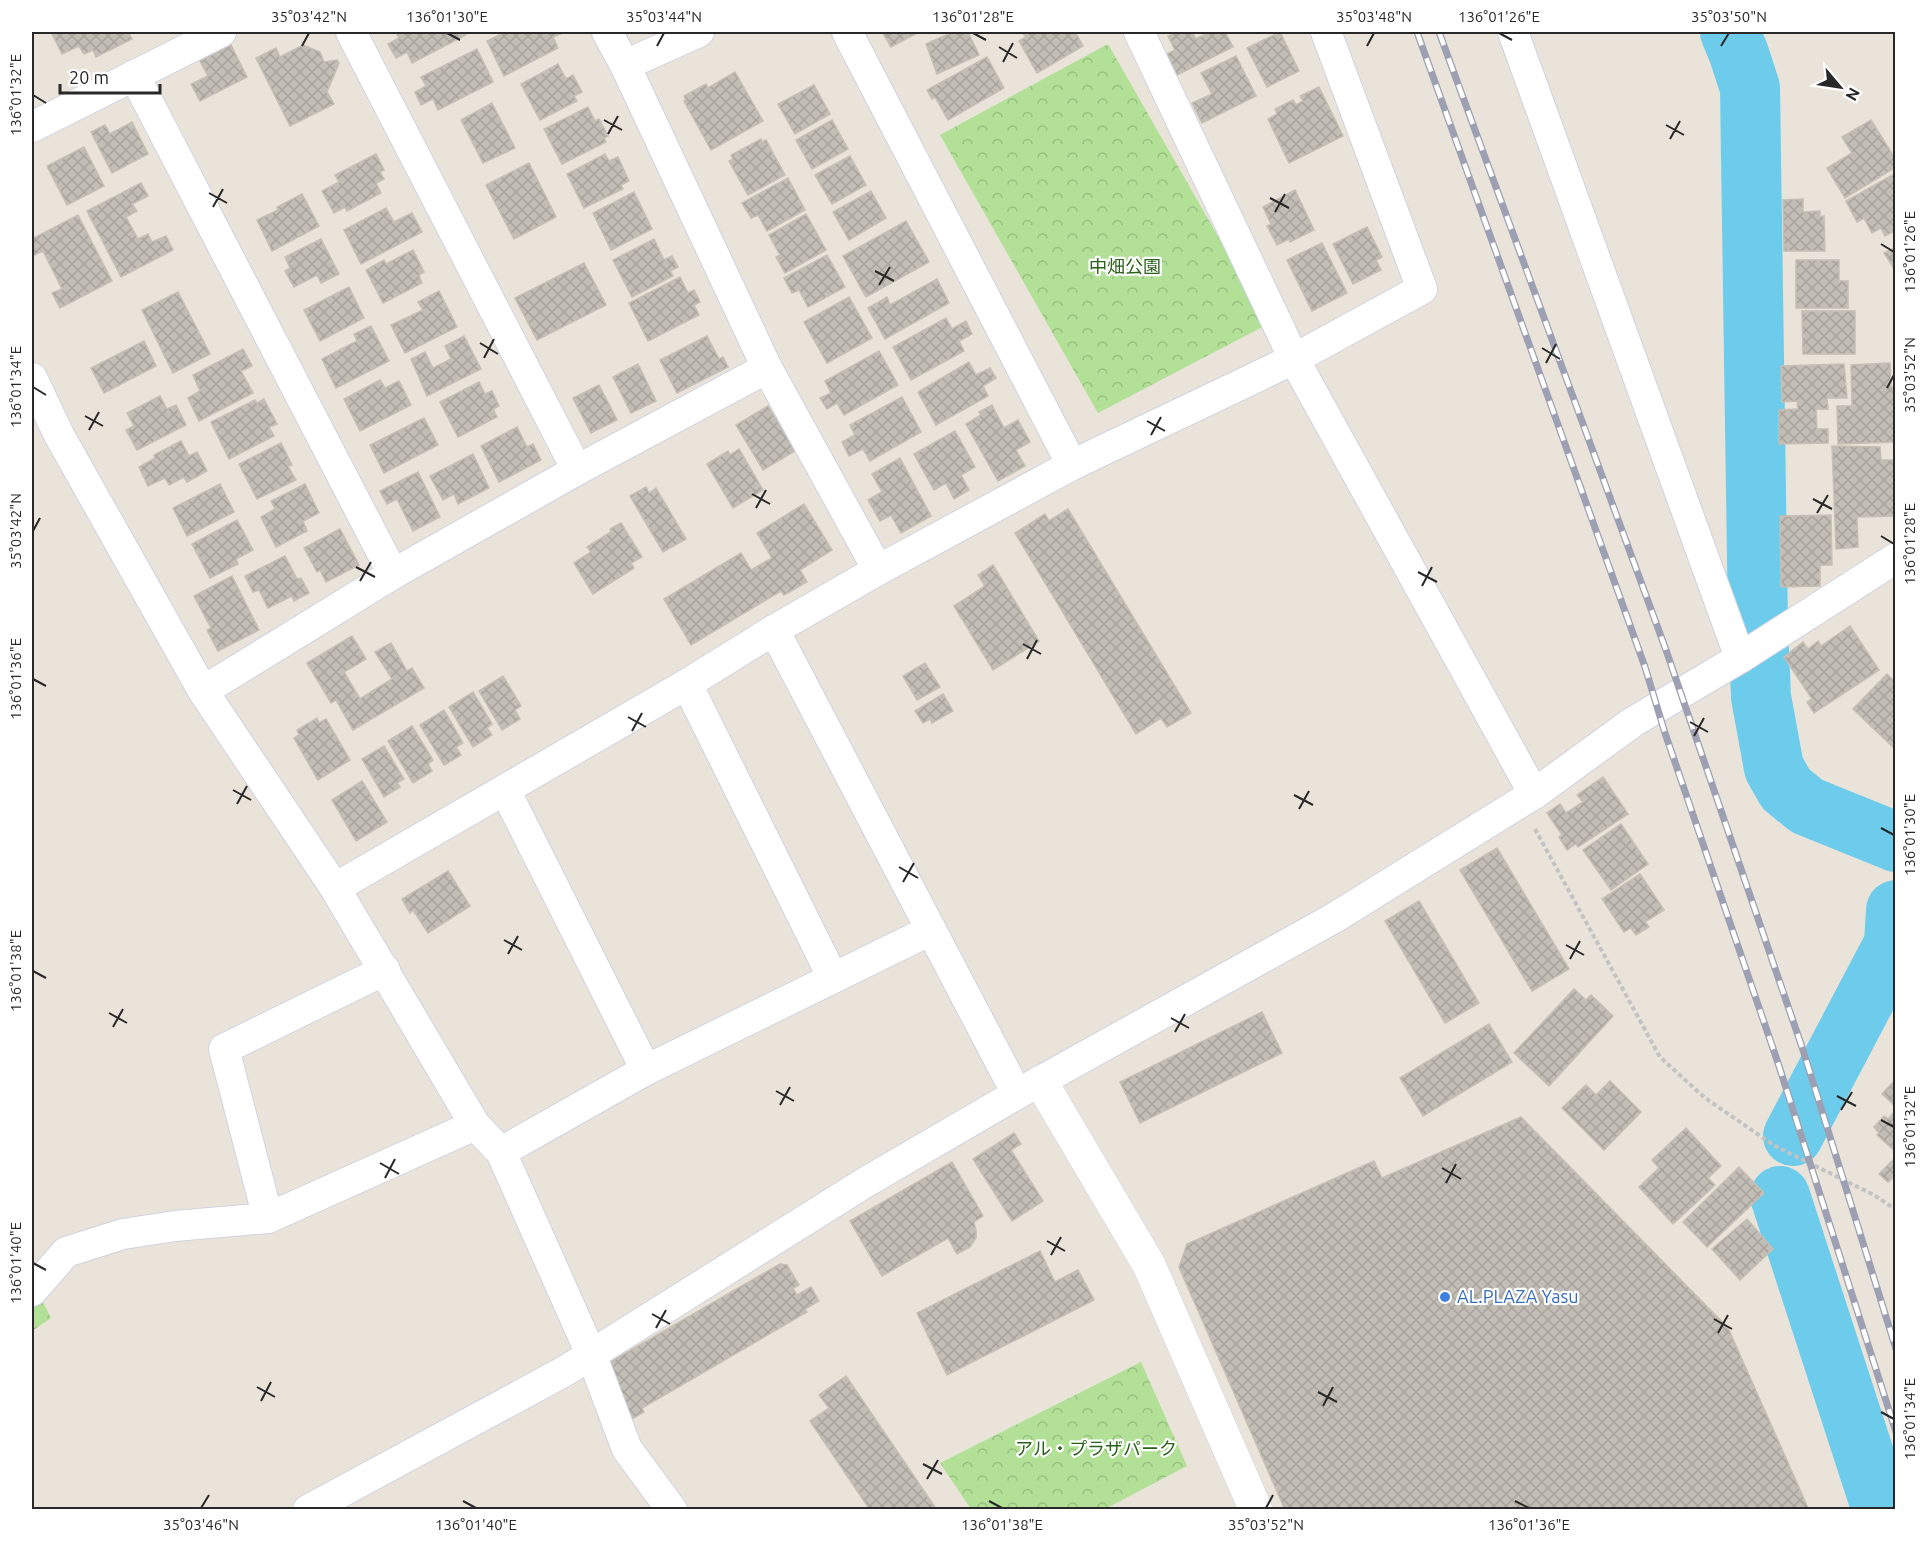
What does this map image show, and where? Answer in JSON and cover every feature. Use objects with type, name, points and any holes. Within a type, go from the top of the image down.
[{"type":"street","points":[[32,127],[221,32]]},
{"type":"street","points":[[351,32],[577,470]]},
{"type":"street","points":[[607,32],[625,65],[767,368],[878,570]]},
{"type":"street","points":[[625,65],[699,32]]},
{"type":"street","points":[[847,32],[1072,465]]},
{"type":"street","points":[[1139,32],[1294,359],[1527,798]]},
{"type":"street","points":[[335,888],[687,684],[878,570],[1072,465],[1294,359],[1422,289],[1326,32]]},
{"type":"street","points":[[1513,32],[1740,658]]},
{"type":"street","points":[[134,75],[393,574]]},
{"type":"street","points":[[203,691],[393,574],[577,470],[767,368]]},
{"type":"street","points":[[32,378],[59,435],[203,691],[335,888],[475,1125],[501,1152],[591,1354],[627,1449],[672,1509]]},
{"type":"street","points":[[308,1509],[565,1371],[866,1182],[1334,918],[1527,798],[1633,722],[1740,658],[1896,558]]},
{"type":"street","points":[[774,630],[931,930],[1029,1088],[1149,1265],[1256,1509]]},
{"type":"street","points":[[687,684],[833,978]]},
{"type":"street","points":[[505,790],[646,1070]]},
{"type":"street","points":[[501,1152],[646,1070],[931,930]]},
{"type":"street","points":[[268,1218],[224,1049],[385,970]]},
{"type":"street","points":[[32,1291],[66,1252],[123,1234],[175,1226],[268,1218],[475,1125]]},
{"type":"path","points":[[1527,798],[1660,1057],[1705,1098],[1775,1146],[1874,1195],[1896,1210]]},
{"type":"green space","name":"中畑公園","points":[[1108,44],[1268,324],[1098,413],[940,135]]},
{"type":"green space","points":[[41,1298],[51,1318],[32,1331],[32,1300]]},
{"type":"green space","name":"アル・プラザパーク","points":[[1141,1362],[1187,1466],[1105,1509],[971,1509],[940,1463]]},
{"type":"building","points":[[51,32],[128,32],[132,39],[96,57],[93,50],[84,54],[79,46],[62,54]]},
{"type":"building","points":[[396,32],[465,32],[466,35],[412,63],[407,52],[396,58],[388,44],[399,38]]},
{"type":"building","points":[[505,32],[565,32],[553,37],[558,48],[504,76],[487,41]]},
{"type":"building","points":[[882,32],[919,32],[891,47]]},
{"type":"building","points":[[953,32],[968,32],[979,55],[937,74],[926,44]]},
{"type":"building","points":[[1022,32],[1075,32],[1083,46],[1037,73],[1019,41],[1026,37]]},
{"type":"building","points":[[1176,32],[1192,32],[1196,39],[1209,32],[1225,32],[1233,47],[1177,75],[1167,54],[1175,50],[1168,36]]},
{"type":"building","points":[[1280,32],[1299,71],[1267,87],[1247,48]]},
{"type":"building","points":[[231,45],[247,77],[200,101],[191,84],[208,76],[200,61]]},
{"type":"building","points":[[303,45],[320,52],[324,62],[337,60],[339,63],[327,92],[334,104],[290,126],[256,58],[276,48],[280,57]]},
{"type":"building","points":[[477,49],[493,82],[438,110],[433,99],[421,105],[415,92],[426,86],[421,77]]},
{"type":"building","points":[[1236,56],[1256,96],[1202,123],[1192,103],[1212,94],[1201,73]]},
{"type":"building","points":[[987,57],[1004,88],[948,120],[935,97],[932,99],[927,90]]},
{"type":"building","points":[[558,64],[566,79],[573,75],[582,92],[574,96],[577,101],[540,120],[521,84]]},
{"type":"building","points":[[735,72],[763,121],[711,150],[684,101],[686,100],[684,96],[706,84],[708,88]]},
{"type":"building","points":[[814,85],[830,114],[795,134],[778,104]]},
{"type":"building","points":[[1319,87],[1343,136],[1289,163],[1268,119],[1277,114],[1275,109],[1293,100],[1296,105],[1303,101],[1300,96]]},
{"type":"building","points":[[492,103],[515,148],[483,163],[461,120]]},
{"type":"building","points":[[588,107],[595,121],[599,119],[608,136],[604,138],[606,142],[562,164],[544,129]]},
{"type":"building","points":[[832,120],[848,149],[812,169],[796,140]]},
{"type":"building","points":[[1871,120],[1896,160],[1896,167],[1845,198],[1827,168],[1852,153],[1842,137]]},
{"type":"building","points":[[132,122],[148,154],[112,173],[91,132],[105,125],[110,134]]},
{"type":"building","points":[[761,139],[762,142],[766,140],[785,175],[748,195],[729,161],[733,159],[731,155]]},
{"type":"building","points":[[84,147],[104,186],[67,205],[47,166]]},
{"type":"building","points":[[376,154],[384,170],[380,172],[384,179],[376,183],[381,193],[347,211],[345,207],[334,213],[322,191],[339,182],[335,175]]},
{"type":"building","points":[[605,154],[609,161],[618,157],[629,181],[621,185],[623,189],[584,208],[567,174]]},
{"type":"building","points":[[850,156],[866,185],[832,204],[815,175]]},
{"type":"building","points":[[529,163],[556,217],[514,239],[486,185]]},
{"type":"building","points":[[1896,173],[1896,230],[1885,236],[1881,228],[1872,233],[1864,218],[1857,222],[1846,201]]},
{"type":"building","points":[[788,178],[805,210],[767,231],[758,215],[751,218],[742,203]]},
{"type":"building","points":[[141,183],[148,196],[132,204],[137,211],[126,217],[138,239],[148,234],[152,242],[166,236],[173,250],[121,277],[87,211]]},
{"type":"building","points":[[1295,190],[1314,230],[1290,242],[1289,239],[1277,245],[1267,226],[1271,224],[1263,207]]},
{"type":"building","points":[[871,191],[886,218],[849,240],[833,212]]},
{"type":"building","points":[[634,192],[652,229],[611,250],[593,213]]},
{"type":"building","points":[[302,194],[319,226],[272,251],[257,220],[278,210],[277,207]]},
{"type":"building","points":[[1803,199],[1803,212],[1820,211],[1820,217],[1824,216],[1825,251],[1784,251],[1783,200]]},
{"type":"building","points":[[386,208],[394,222],[412,213],[422,232],[361,264],[344,230]]},
{"type":"building","points":[[806,214],[826,250],[785,273],[776,257],[780,255],[769,235]]},
{"type":"building","points":[[78,215],[112,281],[60,308],[52,293],[62,289],[43,251],[32,256],[32,239]]},
{"type":"building","points":[[906,221],[929,262],[866,297],[843,256]]},
{"type":"building","points":[[1367,227],[1382,257],[1376,260],[1381,270],[1353,284],[1333,244]]},
{"type":"building","points":[[321,239],[339,274],[321,283],[317,275],[294,287],[285,271],[290,268],[285,257]]},
{"type":"building","points":[[654,239],[664,260],[672,256],[678,267],[670,271],[673,276],[632,297],[613,260]]},
{"type":"building","points":[[1322,243],[1347,293],[1312,311],[1287,260]]},
{"type":"building","points":[[1896,247],[1896,272],[1884,253]]},
{"type":"building","points":[[413,250],[424,272],[419,275],[422,283],[383,303],[366,270],[384,260],[386,264]]},
{"type":"building","points":[[827,255],[845,287],[808,307],[799,290],[792,293],[784,278]]},
{"type":"building","points":[[1796,260],[1839,260],[1839,281],[1848,281],[1848,308],[1796,308]]},
{"type":"building","points":[[584,263],[606,305],[537,340],[515,298]]},
{"type":"building","points":[[680,277],[688,293],[694,290],[700,302],[694,305],[699,315],[648,341],[629,303]]},
{"type":"building","points":[[937,279],[949,303],[885,339],[868,308],[887,297],[890,305]]},
{"type":"building","points":[[349,287],[364,318],[320,341],[304,310]]},
{"type":"building","points":[[439,291],[457,327],[405,353],[391,325],[423,310],[418,302]]},
{"type":"building","points":[[178,292],[210,354],[173,373],[142,310]]},
{"type":"building","points":[[849,297],[872,338],[827,363],[804,322]]},
{"type":"building","points":[[1802,311],[1855,311],[1855,354],[1803,354]]},
{"type":"building","points":[[946,318],[952,329],[966,321],[972,334],[959,341],[964,351],[911,380],[893,347]]},
{"type":"building","points":[[371,326],[389,361],[336,388],[322,359],[357,341],[354,334]]},
{"type":"building","points":[[464,336],[481,369],[427,396],[411,359],[425,352],[433,368],[451,359],[445,346]]},
{"type":"building","points":[[707,336],[719,359],[723,357],[728,367],[677,393],[660,360]]},
{"type":"building","points":[[144,341],[156,366],[104,393],[91,368]]},
{"type":"building","points":[[243,349],[252,366],[241,371],[253,393],[199,421],[188,398],[200,391],[193,375]]},
{"type":"building","points":[[879,351],[898,385],[844,415],[837,403],[827,409],[820,398],[831,393],[825,381]]},
{"type":"building","points":[[969,362],[976,375],[990,368],[996,378],[983,386],[988,396],[936,425],[918,392]]},
{"type":"building","points":[[1890,363],[1891,387],[1896,387],[1896,442],[1838,444],[1837,406],[1852,406],[1851,365]]},
{"type":"building","points":[[638,364],[656,401],[631,413],[613,377]]},
{"type":"building","points":[[1844,364],[1847,398],[1827,398],[1828,409],[1816,409],[1817,429],[1828,429],[1828,443],[1779,444],[1779,410],[1798,409],[1797,401],[1782,402],[1781,366]]},
{"type":"building","points":[[380,380],[385,388],[399,381],[411,405],[360,431],[344,399]]},
{"type":"building","points":[[479,382],[485,394],[492,391],[499,406],[493,409],[497,417],[458,437],[440,402]]},
{"type":"building","points":[[599,385],[617,420],[591,433],[573,398]]},
{"type":"building","points":[[160,396],[167,409],[176,405],[186,425],[137,450],[126,430],[134,426],[127,413]]},
{"type":"building","points":[[902,397],[921,432],[870,461],[863,449],[849,456],[842,442],[855,435],[850,425]]},
{"type":"building","points":[[264,399],[277,424],[269,427],[274,436],[229,459],[211,422],[255,400],[257,403]]},
{"type":"building","points":[[992,405],[1004,428],[1018,420],[1030,442],[1016,450],[1025,466],[998,481],[966,424],[981,415],[979,412]]},
{"type":"building","points":[[768,406],[795,451],[763,470],[736,425]]},
{"type":"building","points":[[424,418],[438,445],[384,473],[370,445]]},
{"type":"building","points":[[517,427],[527,447],[533,444],[541,460],[499,482],[481,446]]},
{"type":"building","points":[[955,431],[975,467],[961,475],[969,490],[954,499],[946,483],[934,490],[914,454]]},
{"type":"building","points":[[181,441],[189,456],[197,452],[207,471],[187,482],[184,477],[169,485],[165,478],[148,486],[139,467],[155,458],[154,455]]},
{"type":"building","points":[[281,443],[292,465],[288,466],[296,480],[257,499],[239,464]]},
{"type":"building","points":[[1832,446],[1880,447],[1881,460],[1896,460],[1896,516],[1857,517],[1858,547],[1836,549]]},
{"type":"building","points":[[739,449],[763,490],[733,508],[707,464],[728,451],[730,455]]},
{"type":"building","points":[[473,454],[489,488],[458,504],[454,494],[443,500],[430,476]]},
{"type":"building","points":[[900,458],[931,516],[901,533],[891,515],[880,521],[868,500],[882,492],[872,474]]},
{"type":"building","points":[[418,472],[440,517],[413,531],[397,499],[387,504],[380,491]]},
{"type":"building","points":[[220,484],[234,512],[187,536],[173,508]]},
{"type":"building","points":[[305,484],[319,513],[303,521],[307,531],[276,547],[261,517],[275,509],[271,501]]},
{"type":"building","points":[[646,487],[649,493],[656,488],[686,539],[663,552],[630,496]]},
{"type":"building","points":[[804,504],[832,550],[800,570],[807,582],[784,595],[781,591],[691,645],[664,599],[741,553],[751,570],[772,558],[757,533]]},
{"type":"building","points":[[1068,509],[1191,713],[1167,727],[1161,718],[1136,734],[1015,533],[1045,514],[1049,521]]},
{"type":"building","points":[[1831,515],[1832,565],[1820,565],[1820,586],[1781,587],[1780,516]]},
{"type":"building","points":[[237,520],[253,550],[236,559],[238,564],[210,578],[192,544]]},
{"type":"building","points":[[621,523],[642,557],[631,563],[634,568],[593,594],[574,563],[591,552],[587,547]]},
{"type":"building","points":[[340,529],[359,565],[326,582],[320,570],[317,572],[304,548]]},
{"type":"building","points":[[285,556],[297,579],[301,578],[309,593],[294,601],[292,596],[268,608],[259,590],[253,592],[245,576]]},
{"type":"building","points":[[993,565],[1039,641],[993,670],[954,606],[985,586],[978,575]]},
{"type":"building","points":[[232,576],[259,630],[218,651],[207,630],[211,628],[194,596]]},
{"type":"building","points":[[1850,626],[1879,670],[1814,713],[1807,702],[1812,699],[1784,657],[1803,642],[1808,649],[1818,641],[1821,646]]},
{"type":"building","points":[[352,636],[366,659],[344,672],[360,699],[392,679],[375,652],[391,643],[407,671],[412,668],[424,688],[353,730],[336,700],[331,703],[307,663]]},
{"type":"building","points":[[925,663],[940,687],[917,700],[903,676]]},
{"type":"building","points":[[1887,674],[1896,683],[1896,750],[1853,709]]},
{"type":"building","points":[[503,676],[521,706],[515,710],[520,719],[502,730],[479,691]]},
{"type":"building","points":[[473,692],[492,724],[487,728],[492,735],[473,747],[449,707]]},
{"type":"building","points":[[943,694],[953,711],[932,723],[930,719],[923,723],[915,711]]},
{"type":"building","points":[[444,710],[463,743],[456,747],[461,755],[444,765],[420,725]]},
{"type":"building","points":[[317,718],[319,723],[326,719],[350,760],[318,780],[294,738],[299,735],[297,730]]},
{"type":"building","points":[[412,726],[433,760],[428,764],[432,771],[413,783],[388,741]]},
{"type":"building","points":[[384,746],[404,779],[397,783],[400,787],[384,797],[362,759]]},
{"type":"building","points":[[1603,777],[1628,814],[1578,847],[1576,844],[1567,850],[1559,837],[1562,835],[1547,813],[1560,804],[1566,813],[1583,802],[1577,795]]},
{"type":"building","points":[[362,781],[387,822],[356,841],[332,800]]},
{"type":"building","points":[[1621,824],[1648,864],[1611,890],[1583,850]]},
{"type":"building","points":[[1497,848],[1569,969],[1532,991],[1460,870]]},
{"type":"building","points":[[448,871],[470,906],[428,933],[413,910],[410,913],[402,899]]},
{"type":"building","points":[[1640,874],[1664,910],[1645,922],[1649,927],[1636,935],[1631,928],[1624,932],[1602,899]]},
{"type":"building","points":[[1419,901],[1479,1003],[1445,1023],[1385,921]]},
{"type":"building","points":[[1574,989],[1586,1000],[1591,995],[1613,1016],[1549,1086],[1514,1053]]},
{"type":"building","points":[[1262,1012],[1282,1053],[1140,1123],[1120,1082]]},
{"type":"building","points":[[1489,1024],[1512,1062],[1423,1116],[1400,1078]]},
{"type":"building","points":[[1896,1079],[1896,1107],[1882,1094]]},
{"type":"building","points":[[1610,1081],[1641,1112],[1604,1150],[1562,1108],[1586,1085],[1596,1095]]},
{"type":"building","points":[[1896,1110],[1896,1152],[1877,1135],[1879,1133],[1874,1127],[1884,1116],[1888,1119]]},
{"type":"building","name":"AL.PLAZA Yasu","points":[[1521,1117],[1728,1328],[1809,1510],[1285,1510],[1179,1267],[1187,1244],[1374,1161],[1382,1178]]},
{"type":"building","points":[[1686,1128],[1721,1166],[1708,1178],[1715,1185],[1673,1224],[1639,1187],[1659,1168],[1652,1160]]},
{"type":"building","points":[[1014,1133],[1021,1144],[1011,1150],[1043,1201],[1012,1221],[973,1159]]},
{"type":"building","points":[[1896,1157],[1896,1175],[1888,1182],[1879,1174]]},
{"type":"building","points":[[952,1162],[983,1216],[974,1222],[976,1238],[970,1247],[957,1254],[948,1238],[882,1276],[850,1221]]},
{"type":"building","points":[[1739,1167],[1764,1193],[1707,1247],[1683,1222]]},
{"type":"building","points":[[1747,1219],[1773,1249],[1740,1280],[1712,1249]]},
{"type":"building","points":[[1040,1251],[1055,1282],[1078,1270],[1094,1300],[947,1375],[917,1313]]},
{"type":"building","points":[[780,1264],[787,1265],[799,1285],[793,1288],[797,1295],[811,1287],[819,1301],[805,1309],[807,1312],[642,1408],[644,1412],[627,1422],[607,1371],[610,1362]]},
{"type":"building","points":[[846,1376],[937,1510],[870,1510],[810,1421],[829,1408],[819,1395]]},
{"type":"waterway","points":[[1730,32],[1750,88],[1758,627],[1761,697],[1774,768],[1786,789],[1807,806],[1896,842]]},
{"type":"waterway","points":[[1793,1136],[1894,944],[1896,910]]},
{"type":"waterway","points":[[1780,1196],[1882,1510]]},
{"type":"railway","points":[[1417,32],[1645,667],[1665,733],[1778,1063],[1896,1432]]},
{"type":"railway","points":[[1439,32],[1666,650],[1803,1050],[1896,1349]]},
{"type":"place","name":"AL.PLAZA Yasu","points":[[1445,1297]]}]
